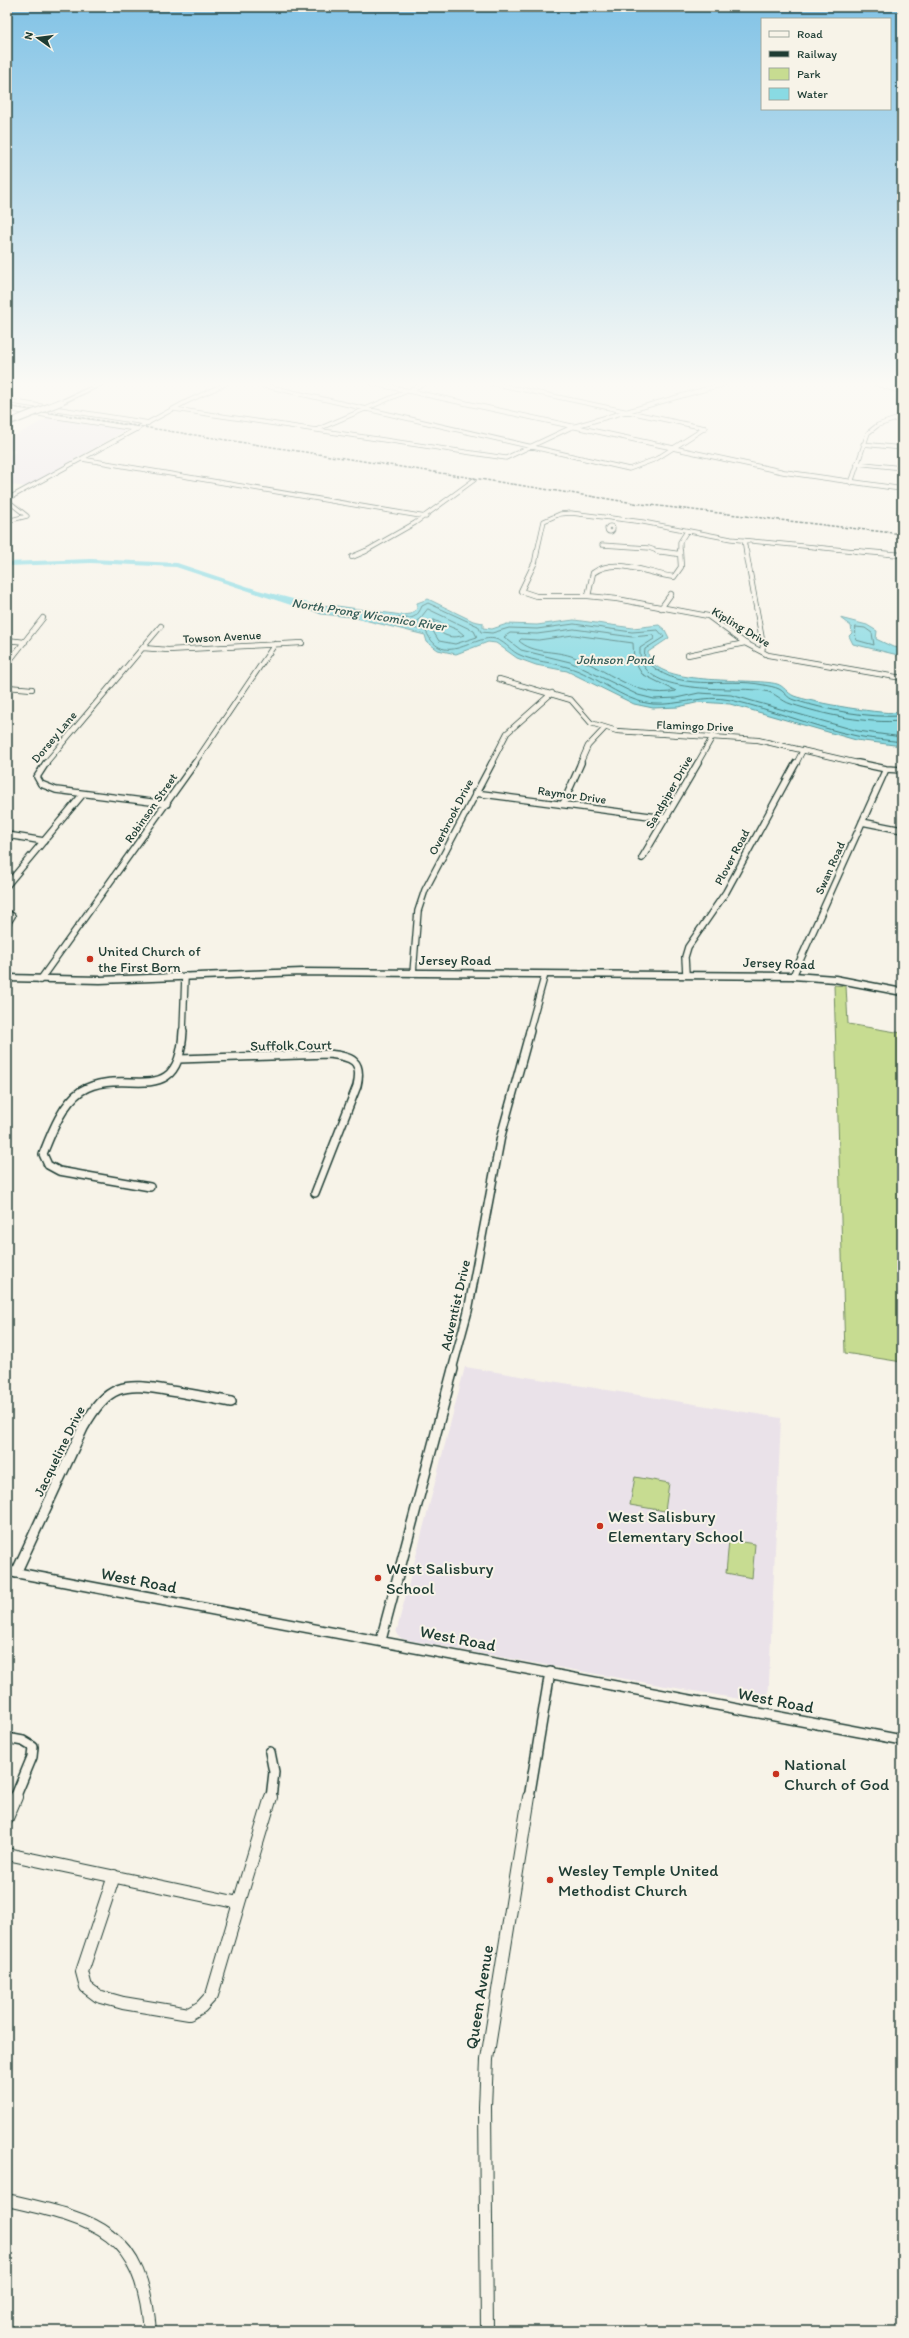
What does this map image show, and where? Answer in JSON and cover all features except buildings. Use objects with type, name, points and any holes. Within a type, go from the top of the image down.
[{"type":"street","points":[[7,521],[27,516],[8,500],[10,497],[19,492]]},
{"type":"street","points":[[278,492],[426,517]]},
{"type":"street","points":[[352,557],[370,550],[426,517],[458,492]]},
{"type":"street","name":"Kipling Drive","points":[[616,518],[572,513],[560,514],[544,521],[535,562],[521,591],[523,593],[536,596],[588,596],[617,599],[708,616],[745,643],[762,652],[792,661],[902,678]]},
{"type":"street","points":[[610,526],[616,518],[744,540],[902,555]]},
{"type":"street","points":[[588,596],[593,573],[600,567],[632,568],[674,577],[680,573],[683,566],[679,554],[681,537],[687,531]]},
{"type":"street","points":[[744,540],[763,645],[762,652]]},
{"type":"street","points":[[602,545],[649,548],[679,554]]},
{"type":"street","points":[[661,608],[671,594]]},
{"type":"street","points":[[7,664],[43,618]]},
{"type":"street","name":"Dorsey Lane","points":[[161,626],[37,774],[38,781],[45,786],[83,794],[167,804]]},
{"type":"street","points":[[7,640],[25,642]]},
{"type":"street","name":"Towson Avenue","points":[[143,648],[168,650],[302,643]]},
{"type":"street","points":[[688,656],[745,643]]},
{"type":"street","name":"Robinson Street","points":[[40,980],[167,804],[275,644]]},
{"type":"street","name":"Flamingo Drive","points":[[499,679],[552,693],[571,700],[578,706],[586,719],[605,728],[625,733],[713,736],[758,740],[886,769],[902,770]]},
{"type":"street","points":[[7,687],[32,689]]},
{"type":"street","name":"Overbrook Drive","points":[[413,973],[419,904],[475,792],[510,729],[552,693]]},
{"type":"street","points":[[563,804],[588,746],[605,728]]},
{"type":"street","name":"Sandpiper Drive","points":[[642,858],[713,736]]},
{"type":"street","name":"Plover Road","points":[[686,974],[685,957],[688,947],[726,892],[802,750]]},
{"type":"street","name":"Swan Road","points":[[793,976],[886,769]]},
{"type":"street","name":"Raymor Drive","points":[[475,792],[665,818]]},
{"type":"street","points":[[7,885],[83,794]]},
{"type":"street","points":[[862,822],[902,830]]},
{"type":"street","points":[[7,836],[44,840]]},
{"type":"street","points":[[7,913],[12,916],[7,924]]},
{"type":"street","name":"Jersey Road","points":[[7,978],[40,980],[100,980],[302,972],[686,974],[793,976],[835,979],[902,992]]},
{"type":"street","name":"Adventist Drive","points":[[381,1640],[468,1311],[501,1136],[545,974]]},
{"type":"street","points":[[150,1187],[59,1171],[48,1165],[43,1154],[60,1121],[79,1092],[100,1084],[140,1082],[159,1079],[170,1073],[180,1060],[185,976]]},
{"type":"street","name":"Suffolk Court","points":[[180,1060],[329,1054],[349,1058],[356,1062],[361,1073],[357,1086],[315,1193]]},
{"type":"street","name":"Jacqueline Drive","points":[[11,1572],[95,1406],[106,1396],[127,1386],[141,1385],[231,1402]]},
{"type":"street","name":"West Road","points":[[11,1572],[381,1640],[902,1740]]},
{"type":"street","name":"Queen Avenue","points":[[487,2331],[485,2107],[488,2045],[550,1672]]},
{"type":"street","points":[[7,1738],[23,1741],[33,1747],[32,1757],[7,1818]]},
{"type":"street","points":[[114,1876],[82,1972],[84,1983],[90,1991],[103,1998],[189,2014],[201,2008],[212,1995],[270,1802],[274,1772],[270,1752]]},
{"type":"street","points":[[7,1854],[239,1903]]},
{"type":"street","points":[[7,2200],[85,2220],[110,2234],[125,2251],[137,2271],[148,2303],[150,2331]]},
{"type":"shaded area","name":"West Salisbury Elementary School","points":[[465,1367],[781,1418],[768,1704],[403,1639],[398,1636],[396,1633]]},
{"type":"green space","points":[[834,985],[846,986],[848,1024],[902,1033],[902,1362],[845,1353]]},
{"type":"green space","points":[[635,1477],[669,1483],[665,1511],[630,1505]]},
{"type":"green space","points":[[729,1540],[755,1544],[752,1578],[726,1573]]},
{"type":"water","name":"Johnson Pond","points":[[428,599],[473,621],[483,623],[483,628],[492,629],[507,624],[537,625],[574,620],[633,628],[659,625],[665,630],[669,638],[648,652],[653,663],[665,671],[683,676],[704,679],[777,684],[782,686],[794,696],[816,702],[881,712],[902,712],[902,746],[856,740],[730,704],[700,702],[678,707],[653,708],[634,704],[567,671],[536,665],[517,658],[496,643],[488,642],[456,654],[438,650],[427,642],[425,635],[352,617],[321,614],[297,604],[337,606],[402,615],[411,614],[417,609],[417,603]]},
{"type":"water","points":[[840,618],[867,625],[877,631],[876,639],[893,647],[902,648],[902,656],[853,644],[849,636],[852,633],[851,626]]},
{"type":"waterway","name":"North Prong Wicomico River","points":[[7,564],[91,561],[177,565],[255,592],[297,604],[316,606]]},
{"type":"railway","points":[[564,492],[641,504],[902,534]]},
{"type":"place","name":"United Church of the First Born","points":[[90,959]]},
{"type":"place","name":"West Salisbury Elementary School","points":[[600,1526]]},
{"type":"place","name":"West Salisbury School","points":[[378,1578]]},
{"type":"place","name":"National Church of God","points":[[776,1774]]},
{"type":"place","name":"Wesley Temple United Methodist Church","points":[[550,1880]]}]
